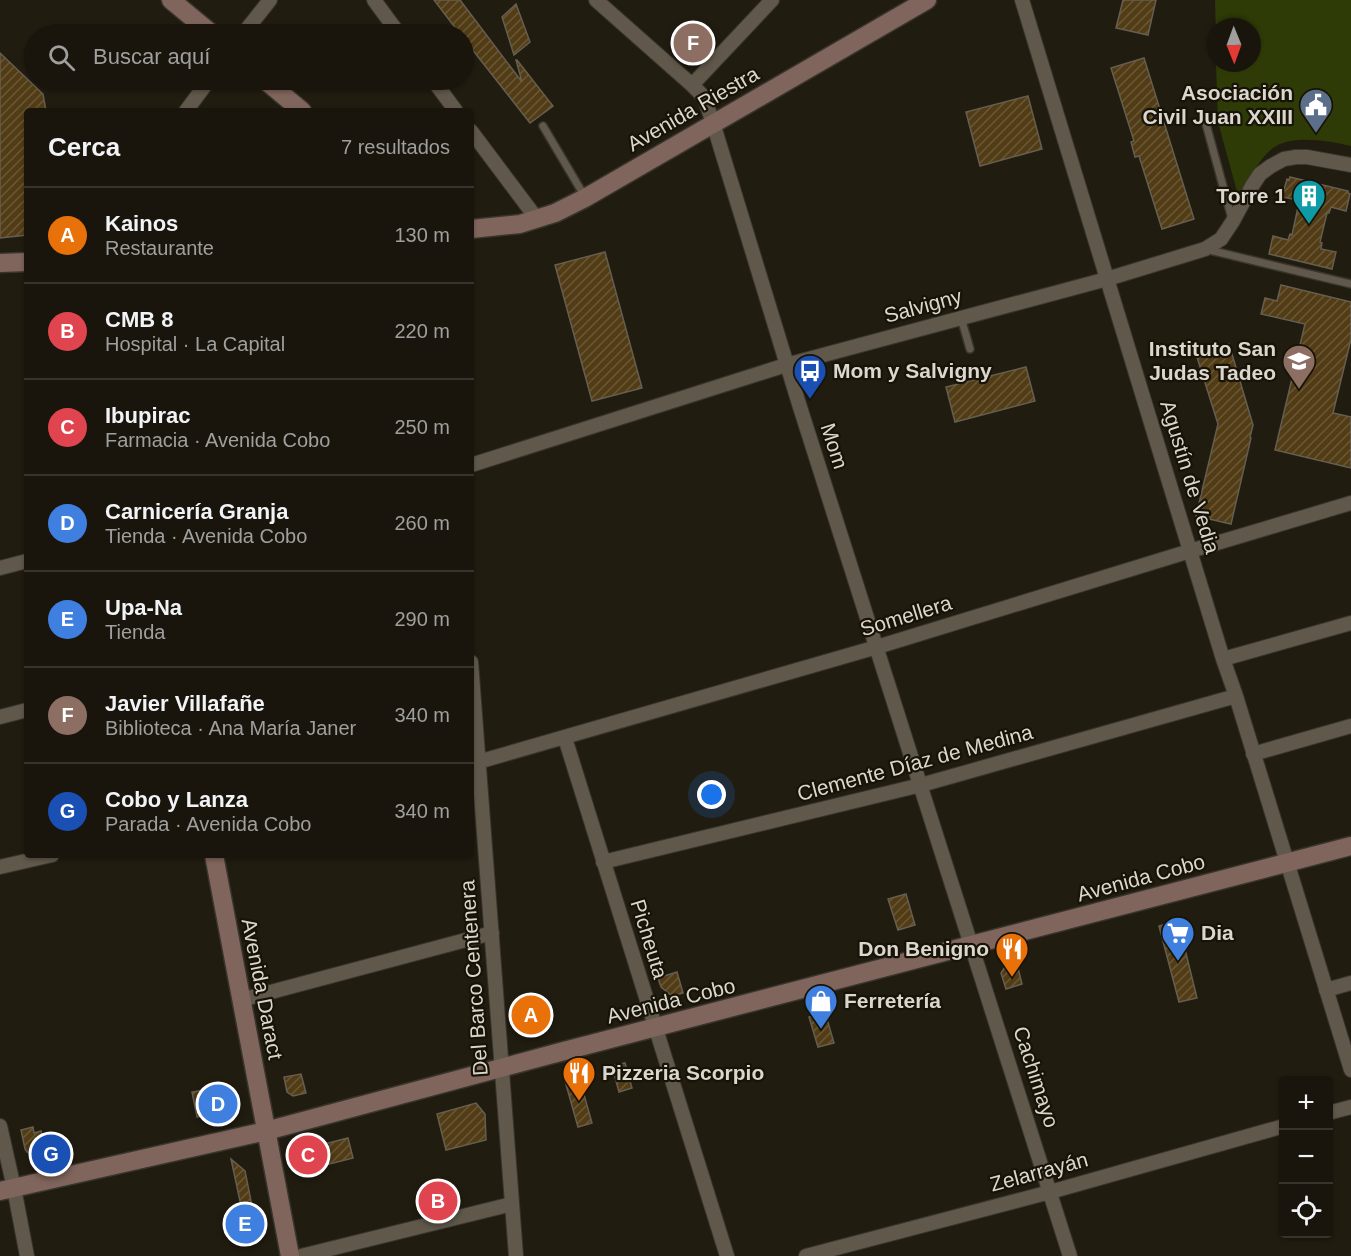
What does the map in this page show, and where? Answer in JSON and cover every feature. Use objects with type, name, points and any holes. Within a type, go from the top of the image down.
[{"type":"main road","points":[[171,0],[201,24]]},
{"type":"main road","name":"Avenida Riestra","points":[[474,229],[520,224],[555,213],[585,198],[927,0]]},
{"type":"main road","points":[[277,90],[298,108]]},
{"type":"main road","points":[[0,263],[24,262]]},
{"type":"main road","name":"Avenida Cobo","points":[[7,1190],[266,1131],[1351,846]]},
{"type":"main road","name":"Avenida Daract","points":[[215,858],[290,1256]]},
{"type":"street","points":[[251,24],[270,0]]},
{"type":"street","points":[[374,0],[392,24]]},
{"type":"street","name":"Mom","points":[[596,0],[704,97],[786,364],[972,946]]},
{"type":"street","points":[[692,85],[772,0]]},
{"type":"street","name":"Agustín de Vedia","points":[[1022,0],[1351,1070]]},
{"type":"street","points":[[188,108],[202,90]]},
{"type":"street","points":[[440,90],[454,108]]},
{"type":"street","points":[[474,135],[537,219]]},
{"type":"street","name":"Salvigny","points":[[474,464],[786,364],[1107,279],[1205,249],[1221,239],[1260,174],[1270,166],[1284,159],[1307,157],[1351,165]]},
{"type":"street","name":"Somellera","points":[[475,763],[877,647],[1351,503]]},
{"type":"street","points":[[1,565],[24,561]]},
{"type":"street","points":[[1223,659],[1351,623]]},
{"type":"street","name":"Clemente Díaz de Medina","points":[[603,862],[921,785],[1236,696]]},
{"type":"street","points":[[0,717],[24,711]]},
{"type":"street","points":[[1253,754],[1351,726]]},
{"type":"street","name":"Del Barco Centenera","points":[[474,738],[492,933],[516,1256]]},
{"type":"street","name":"Picheuta","points":[[565,738],[727,1256]]},
{"type":"street","points":[[0,867],[39,858]]},
{"type":"street","points":[[241,1000],[492,933]]},
{"type":"street","name":"Cachimayo","points":[[972,946],[1070,1256]]},
{"type":"street","points":[[1326,990],[1351,983]]},
{"type":"street","points":[[1333,1112],[1351,1107]]},
{"type":"street","points":[[0,1126],[7,1190],[27,1256]]},
{"type":"street","name":"Zelarrayán","points":[[806,1256],[1050,1192],[1279,1127]]},
{"type":"street","points":[[301,1256],[512,1204]]},
{"type":"lane","points":[[1206,124],[1233,221]]},
{"type":"lane","points":[[543,126],[585,198]]},
{"type":"lane","points":[[1205,249],[1351,284]]},
{"type":"lane","points":[[961,318],[970,349]]},
{"type":"green space","points":[[1215,0],[1351,0],[1351,146],[1311,140],[1281,144],[1263,158],[1239,199],[1218,122],[1216,72],[1261,72],[1261,18],[1215,18]]},
{"type":"building","points":[[434,0],[460,0],[522,82],[516,60],[553,106],[530,123],[474,52],[474,24],[452,24]]},
{"type":"building","points":[[1123,0],[1156,0],[1148,35],[1116,28]]},
{"type":"building","points":[[516,4],[530,42],[514,55],[502,17]]},
{"type":"building","points":[[0,53],[24,76],[24,90],[39,90],[43,94],[45,108],[24,108],[24,235],[0,238]]},
{"type":"building","points":[[1144,58],[1194,219],[1162,229],[1139,156],[1135,157],[1131,142],[1134,141],[1111,68]]},
{"type":"building","points":[[1028,96],[1042,149],[980,166],[966,112]]},
{"type":"building","name":"Torre 1","points":[[1290,177],[1348,191],[1350,194],[1346,211],[1331,207],[1327,213],[1320,242],[1322,243],[1321,249],[1336,252],[1332,269],[1269,254],[1273,236],[1288,240],[1290,234],[1292,235],[1298,200],[1282,197],[1287,179],[1289,180]]},
{"type":"building","points":[[605,252],[642,388],[592,401],[555,265]]},
{"type":"building","points":[[1281,285],[1351,302],[1351,339],[1333,413],[1351,417],[1351,468],[1275,450],[1305,324],[1261,314],[1265,298],[1277,301]]},
{"type":"building","points":[[1229,344],[1253,425],[1231,524],[1196,516],[1218,424],[1196,354]]},
{"type":"building","points":[[1026,367],[1035,401],[955,422],[946,387]]},
{"type":"building","points":[[906,894],[915,925],[898,930],[888,899]]},
{"type":"building","name":"Dia","points":[[1178,921],[1197,998],[1179,1002],[1159,926]]},
{"type":"building","name":"Don Benigno","points":[[1017,964],[1022,984],[1006,989],[1001,973],[1005,967]]},
{"type":"building","points":[[677,972],[683,993],[672,996],[661,987],[658,978]]},
{"type":"building","points":[[545,1003],[546,1027],[528,1033],[517,1026],[517,1004]]},
{"type":"building","name":"Ferretería","points":[[825,1012],[834,1043],[818,1047],[809,1017]]},
{"type":"building","points":[[625,1063],[632,1088],[619,1092],[612,1066]]},
{"type":"building","points":[[301,1074],[306,1093],[293,1096],[287,1092],[284,1077]]},
{"type":"building","name":"Pizzeria Scorpio","points":[[579,1077],[592,1123],[578,1127],[565,1081]]},
{"type":"building","points":[[225,1086],[228,1100],[226,1107],[218,1113],[197,1117],[192,1092]]},
{"type":"building","points":[[476,1103],[485,1114],[486,1140],[446,1150],[437,1114]]},
{"type":"building","points":[[33,1127],[34,1133],[41,1131],[46,1152],[34,1154],[25,1149],[21,1130]]},
{"type":"building","points":[[348,1138],[353,1158],[302,1171],[297,1151]]},
{"type":"building","points":[[231,1159],[245,1171],[257,1231],[237,1235],[234,1217],[243,1215]]},
{"type":"place","name":"Javier Villafañe","points":[[693,43]]},
{"type":"place","name":"Asociación Civil Juan XXIII","points":[[1316,134]]},
{"type":"place","name":"Torre 1","points":[[1309,225]]},
{"type":"place","name":"Instituto San Judas Tadeo","points":[[1299,390]]},
{"type":"place","name":"Mom y Salvigny","points":[[810,400]]},
{"type":"place","name":"Dia","points":[[1178,962]]},
{"type":"place","name":"Don Benigno","points":[[1012,978]]},
{"type":"place","name":"Kainos","points":[[531,1015]]},
{"type":"place","name":"Ferretería","points":[[821,1030]]},
{"type":"place","name":"Pizzeria Scorpio","points":[[579,1102]]},
{"type":"place","name":"Carnicería Granja","points":[[218,1104]]},
{"type":"place","name":"Cobo y Lanza","points":[[51,1154]]},
{"type":"place","name":"Ibupirac","points":[[308,1155]]},
{"type":"place","name":"CMB 8","points":[[438,1201]]},
{"type":"place","name":"Upa-Na","points":[[245,1224]]}]
